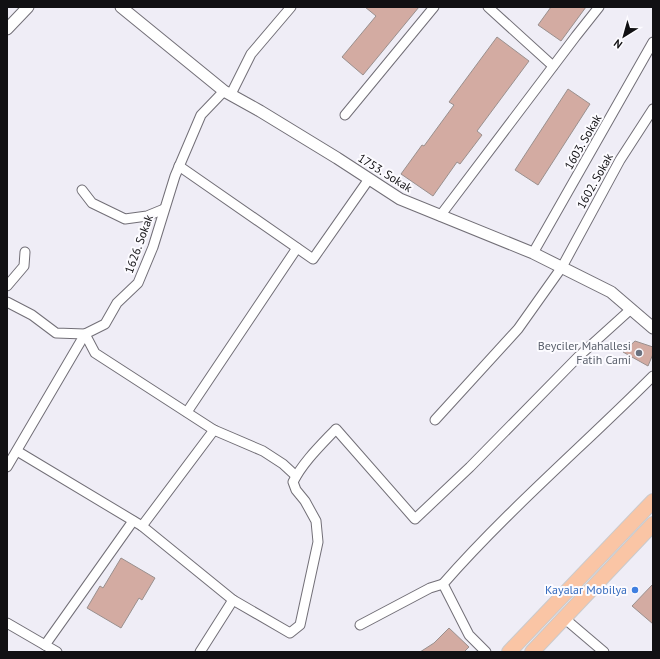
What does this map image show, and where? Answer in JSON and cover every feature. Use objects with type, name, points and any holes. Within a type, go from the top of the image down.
[{"type":"main road","points":[[509,652],[653,500]]},
{"type":"main road","points":[[532,652],[653,524]]},
{"type":"street","points":[[7,29],[28,7]]},
{"type":"street","name":"1753. Sokak","points":[[121,7],[228,92],[337,158],[400,199],[533,253],[612,292],[653,328]]},
{"type":"street","name":"1626. Sokak","points":[[7,302],[32,315],[56,333],[85,334],[104,324],[117,303],[138,283],[153,247],[179,166],[201,115],[228,92],[251,54],[291,7]]},
{"type":"street","points":[[345,115],[434,7]]},
{"type":"street","points":[[488,7],[553,66]]},
{"type":"street","points":[[440,216],[599,7]]},
{"type":"street","name":"1603. Sokak","points":[[533,253],[653,42]]},
{"type":"street","name":"1602. Sokak","points":[[435,420],[518,329],[562,267],[620,160],[653,108]]},
{"type":"street","points":[[179,166],[313,259],[369,179]]},
{"type":"street","points":[[82,190],[92,202],[126,219],[147,216],[164,209]]},
{"type":"street","points":[[187,412],[297,248]]},
{"type":"street","points":[[7,286],[24,266],[25,252]]},
{"type":"street","points":[[17,451],[142,526],[233,600],[290,633],[300,624],[318,542],[316,521],[296,490],[293,482],[313,454],[336,429],[414,519],[470,467],[579,356],[631,309]]},
{"type":"street","points":[[85,334],[95,353],[214,430],[263,451],[283,464],[296,476]]},
{"type":"street","points":[[7,467],[85,334]]},
{"type":"street","points":[[360,625],[430,588],[443,584],[506,516],[653,376]]},
{"type":"street","points":[[142,526],[214,430]]},
{"type":"street","points":[[45,645],[133,521]]},
{"type":"street","points":[[443,584],[469,635],[486,652]]},
{"type":"street","points":[[200,652],[233,600]]},
{"type":"street","points":[[564,618],[604,652]]},
{"type":"street","points":[[7,624],[57,652]]},
{"type":"building","points":[[365,7],[419,7],[363,75],[342,57],[376,16]]},
{"type":"building","points":[[551,7],[586,7],[561,41],[538,25]]},
{"type":"building","points":[[497,37],[529,61],[477,131],[482,135],[460,164],[457,162],[433,196],[401,174],[454,105],[449,102]]},
{"type":"building","points":[[568,89],[590,104],[538,185],[515,170]]},
{"type":"building","name":"Beyciler Mahallesi Fatih Cami","points":[[635,341],[653,347],[653,354],[648,366],[623,352]]},
{"type":"building","points":[[121,558],[155,578],[142,600],[139,598],[121,628],[87,608],[100,586],[103,588]]},
{"type":"building","points":[[653,584],[653,624],[632,606]]},
{"type":"building","points":[[449,628],[469,647],[464,652],[420,652],[434,643]]},
{"type":"place","name":"Beyciler Mahallesi Fatih Cami","points":[[639,353]]},
{"type":"place","name":"Kayalar Mobilya","points":[[635,590]]}]
